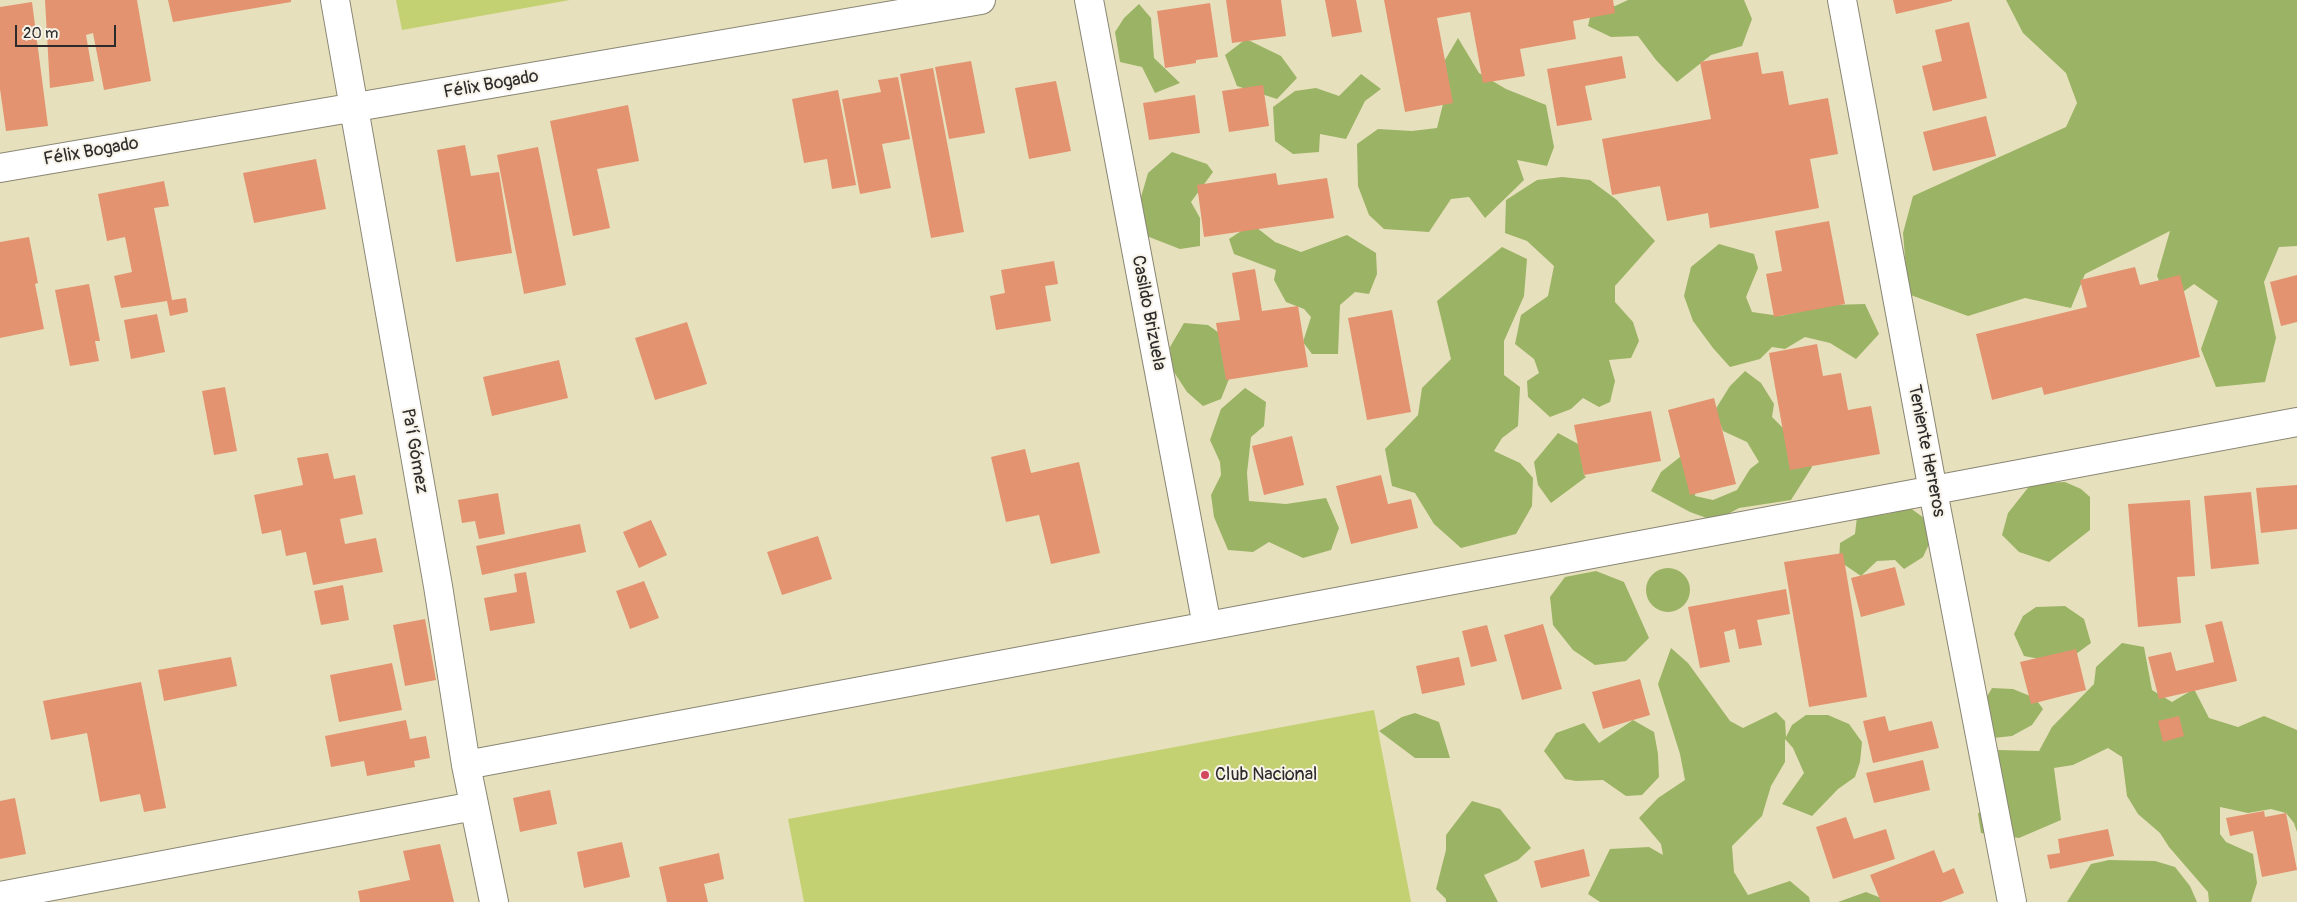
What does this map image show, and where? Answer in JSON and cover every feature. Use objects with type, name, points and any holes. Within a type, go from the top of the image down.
[{"type":"street","name":"Pa'í Gómez","points":[[335,0],[438,586],[466,765],[494,902]]},
{"type":"street","name":"Félix Bogado","points":[[0,168],[981,0]]},
{"type":"street","name":"Casildo Brizuela","points":[[1089,0],[1208,626]]},
{"type":"street","name":"Teniente Herreros","points":[[1842,0],[1933,491],[2012,902]]},
{"type":"street","points":[[466,765],[2297,422]]},
{"type":"street","points":[[0,896],[474,806]]},
{"type":"green space","points":[[396,0],[570,0],[402,30]]},
{"type":"green space","points":[[1628,0],[1744,0],[1752,19],[1742,46],[1711,55],[1677,82],[1656,60],[1638,36],[1611,37],[1588,26],[1593,4],[1615,6]]},
{"type":"green space","points":[[2006,0],[2297,0],[2297,246],[2279,247],[2264,282],[2276,338],[2265,382],[2216,387],[2201,349],[2218,301],[2194,284],[2169,302],[2157,276],[2170,231],[2085,274],[2071,308],[2025,298],[1968,316],[1908,294],[1903,233],[1913,196],[2066,127],[2077,103],[2066,73],[2023,33]]},
{"type":"green space","points":[[1139,4],[1151,18],[1154,58],[1180,83],[1155,93],[1142,67],[1120,62],[1115,32],[1124,18]]},
{"type":"green space","points":[[1458,38],[1479,73],[1506,89],[1546,105],[1554,147],[1547,166],[1517,160],[1524,180],[1485,218],[1469,197],[1451,199],[1429,232],[1384,229],[1369,215],[1358,186],[1357,144],[1378,129],[1412,131],[1437,128],[1446,92],[1445,60]]},
{"type":"green space","points":[[1246,39],[1281,56],[1297,78],[1277,99],[1237,86],[1225,55]]},
{"type":"green space","points":[[1361,74],[1381,89],[1365,101],[1346,139],[1320,134],[1319,152],[1293,154],[1275,141],[1273,107],[1295,91],[1316,88],[1339,96]]},
{"type":"green space","points":[[1172,152],[1207,164],[1213,172],[1191,202],[1200,218],[1200,246],[1180,249],[1144,235],[1137,211],[1148,173]]},
{"type":"green space","points":[[1562,177],[1590,180],[1617,200],[1655,241],[1615,286],[1615,302],[1633,322],[1639,341],[1631,358],[1609,360],[1615,381],[1610,402],[1599,407],[1583,398],[1571,409],[1550,417],[1528,397],[1527,381],[1539,373],[1534,359],[1515,344],[1521,315],[1548,296],[1554,266],[1527,241],[1505,233],[1506,200],[1537,180]]},
{"type":"green space","points":[[1252,224],[1275,242],[1301,252],[1347,235],[1376,253],[1377,274],[1369,294],[1355,292],[1340,305],[1338,354],[1312,354],[1303,342],[1311,317],[1304,309],[1286,302],[1274,280],[1276,270],[1234,254],[1229,239]]},
{"type":"green space","points":[[1719,244],[1754,254],[1758,268],[1746,297],[1752,312],[1780,316],[1831,305],[1865,304],[1879,334],[1856,359],[1830,343],[1805,337],[1785,349],[1772,347],[1760,359],[1730,367],[1693,321],[1684,296],[1691,267]]},
{"type":"green space","points":[[1502,247],[1527,259],[1524,296],[1504,341],[1504,375],[1520,387],[1518,426],[1502,438],[1494,451],[1520,463],[1533,478],[1532,506],[1516,534],[1461,548],[1434,524],[1415,493],[1392,486],[1385,449],[1418,415],[1422,388],[1451,359],[1437,301]]},
{"type":"green space","points":[[1184,323],[1208,325],[1222,335],[1229,379],[1221,399],[1203,406],[1187,392],[1172,369],[1170,347]]},
{"type":"green space","points":[[1745,371],[1761,383],[1774,404],[1772,417],[1801,446],[1812,467],[1791,500],[1739,508],[1715,521],[1690,512],[1651,491],[1661,472],[1680,457],[1690,461],[1697,480],[1695,496],[1713,500],[1737,490],[1750,469],[1759,462],[1747,442],[1723,431],[1715,410],[1730,386]]},
{"type":"green space","points":[[1245,388],[1266,402],[1264,426],[1251,437],[1247,473],[1249,501],[1286,504],[1326,498],[1339,528],[1331,550],[1303,558],[1269,542],[1253,552],[1228,550],[1214,517],[1211,495],[1221,475],[1220,462],[1210,440],[1221,409]]},
{"type":"green space","points":[[1558,433],[1580,445],[1584,475],[1586,477],[1551,503],[1538,485],[1534,462]]},
{"type":"green space","points":[[2065,482],[2081,489],[2090,497],[2090,530],[2049,562],[2019,552],[2002,535],[2008,513],[2031,484]]},
{"type":"green space","points":[[1909,507],[1928,521],[1930,542],[1923,557],[1904,569],[1895,560],[1877,561],[1861,576],[1839,561],[1840,543],[1855,534],[1857,517],[1888,514]]},
{"type":"green space","points":[[1668,568],[1680,572],[1686,578],[1690,590],[1686,602],[1680,608],[1668,612],[1656,608],[1650,602],[1646,590],[1650,578],[1656,572]]},
{"type":"green space","points":[[1596,571],[1624,582],[1649,638],[1626,661],[1595,665],[1573,650],[1553,625],[1550,597],[1565,577]]},
{"type":"green space","points":[[2065,606],[2084,619],[2091,643],[2076,654],[2055,662],[2024,656],[2014,634],[2023,616],[2036,607]]},
{"type":"green space","points":[[2122,643],[2144,647],[2152,690],[2172,702],[2194,689],[2209,718],[2238,727],[2264,716],[2297,730],[2297,832],[2294,823],[2286,813],[2271,809],[2248,813],[2220,807],[2220,834],[2226,842],[2253,854],[2257,883],[2251,902],[2209,902],[2208,892],[2169,847],[2160,833],[2138,814],[2127,796],[2122,757],[2108,748],[2073,765],[2054,768],[2061,820],[2019,838],[1981,833],[1978,814],[2002,780],[1998,750],[2039,751],[2052,727],[2094,684],[2096,667]]},
{"type":"green space","points":[[1671,648],[1688,663],[1730,721],[1743,728],[1776,712],[1785,721],[1786,737],[1792,725],[1806,715],[1828,715],[1849,724],[1862,742],[1860,762],[1855,777],[1838,789],[1812,816],[1782,804],[1804,773],[1793,748],[1785,739],[1785,762],[1771,786],[1762,816],[1732,846],[1734,872],[1748,895],[1790,881],[1809,897],[1810,902],[1600,902],[1588,894],[1610,849],[1649,847],[1663,855],[1661,844],[1639,818],[1658,798],[1685,780],[1680,754],[1658,684]]},
{"type":"green space","points":[[1992,688],[2013,689],[2035,698],[2043,709],[2032,725],[2012,736],[1993,738],[1983,703]]},
{"type":"green space","name":"Club Nacional","points":[[1374,710],[1411,902],[804,902],[788,819]]},
{"type":"green space","points":[[1415,713],[1439,722],[1450,758],[1415,758],[1379,731],[1402,717]]},
{"type":"green space","points":[[1633,720],[1654,732],[1658,754],[1659,777],[1642,795],[1626,796],[1603,780],[1576,781],[1565,779],[1544,751],[1556,733],[1584,723],[1599,743]]},
{"type":"green space","points":[[1472,801],[1500,809],[1531,848],[1518,860],[1484,875],[1498,902],[1446,902],[1446,899],[1436,889],[1446,850],[1446,835]]},
{"type":"green space","points":[[2109,860],[2155,861],[2175,867],[2190,886],[2197,902],[2067,902],[2091,864]]},
{"type":"green space","points":[[1866,892],[1881,898],[1885,902],[1838,902]]},
{"type":"building","points":[[45,0],[137,0],[151,81],[104,90],[93,33],[86,35],[94,81],[50,88]]},
{"type":"building","points":[[168,0],[291,0],[291,2],[173,22]]},
{"type":"building","points":[[1226,0],[1281,0],[1286,36],[1232,43]]},
{"type":"building","points":[[1325,0],[1356,0],[1362,32],[1332,37]]},
{"type":"building","points":[[1384,0],[1613,0],[1615,13],[1573,21],[1576,39],[1520,49],[1525,76],[1483,83],[1470,12],[1437,18],[1453,103],[1405,112]]},
{"type":"building","points":[[1893,0],[1952,0],[1952,1],[1896,14]]},
{"type":"building","points":[[32,2],[48,126],[6,131],[0,89],[0,7]]},
{"type":"building","points":[[1210,3],[1218,57],[1196,60],[1196,63],[1165,68],[1157,11]]},
{"type":"building","points":[[1969,22],[1987,98],[1933,111],[1922,66],[1942,61],[1935,30]]},
{"type":"building","points":[[1758,52],[1762,74],[1783,71],[1789,105],[1828,98],[1838,154],[1810,159],[1819,208],[1710,228],[1708,213],[1667,221],[1660,186],[1612,195],[1602,139],[1711,119],[1700,62]]},
{"type":"building","points":[[1622,56],[1626,78],[1585,86],[1592,120],[1557,126],[1547,69]]},
{"type":"building","points":[[971,61],[985,133],[949,139],[935,67]]},
{"type":"building","points":[[933,68],[964,232],[931,238],[900,74]]},
{"type":"building","points":[[898,77],[910,139],[882,144],[891,188],[860,194],[842,99],[881,92],[878,80]]},
{"type":"building","points":[[1056,81],[1071,151],[1029,159],[1015,88]]},
{"type":"building","points":[[1263,85],[1269,126],[1229,132],[1222,91]]},
{"type":"building","points":[[838,90],[856,185],[832,189],[827,159],[804,163],[792,99]]},
{"type":"building","points":[[1195,95],[1200,133],[1149,140],[1143,103]]},
{"type":"building","points":[[628,105],[639,161],[597,169],[610,228],[573,236],[550,121]]},
{"type":"building","points":[[1986,116],[1996,156],[1933,171],[1923,132]]},
{"type":"building","points":[[465,145],[471,176],[499,172],[512,253],[456,262],[437,150]]},
{"type":"building","points":[[538,147],[566,285],[524,294],[497,155]]},
{"type":"building","points":[[316,159],[326,209],[254,223],[243,173]]},
{"type":"building","points":[[1276,173],[1278,185],[1327,178],[1334,218],[1204,237],[1197,185]]},
{"type":"building","points":[[164,181],[169,206],[154,208],[172,300],[186,298],[188,312],[170,316],[167,301],[121,308],[114,276],[132,272],[125,237],[107,241],[98,194]]},
{"type":"building","points":[[1829,221],[1845,304],[1774,317],[1766,274],[1782,271],[1775,231]]},
{"type":"building","points":[[29,237],[38,283],[35,284],[44,329],[0,338],[0,242]]},
{"type":"building","points":[[1054,261],[1058,284],[1045,286],[1051,321],[996,330],[990,296],[1005,293],[1001,270]]},
{"type":"building","points":[[2135,267],[2140,285],[2180,275],[2200,357],[2044,395],[2042,387],[1992,400],[1976,334],[2087,307],[2080,280]]},
{"type":"building","points":[[1255,269],[1262,311],[1298,306],[1308,367],[1226,380],[1216,323],[1240,320],[1232,273]]},
{"type":"building","points":[[2297,275],[2297,322],[2281,326],[2270,282]]},
{"type":"building","points":[[89,284],[100,341],[95,341],[99,361],[70,366],[55,290]]},
{"type":"building","points":[[1392,310],[1411,412],[1367,420],[1348,318]]},
{"type":"building","points":[[157,314],[165,352],[131,359],[124,320]]},
{"type":"building","points":[[687,322],[707,384],[655,400],[635,338]]},
{"type":"building","points":[[1817,344],[1823,376],[1841,373],[1848,410],[1871,406],[1880,454],[1790,470],[1769,353]]},
{"type":"building","points":[[559,360],[568,398],[492,416],[483,377]]},
{"type":"building","points":[[225,387],[237,451],[214,455],[202,391]]},
{"type":"building","points":[[1714,398],[1736,484],[1690,495],[1668,410]]},
{"type":"building","points":[[1651,411],[1661,461],[1584,475],[1574,425]]},
{"type":"building","points":[[1292,436],[1304,485],[1264,495],[1252,446]]},
{"type":"building","points":[[1025,449],[1031,473],[1079,462],[1100,553],[1051,564],[1039,515],[1006,522],[991,457]]},
{"type":"building","points":[[328,453],[334,479],[355,475],[363,514],[340,519],[345,544],[376,538],[383,572],[313,585],[306,552],[286,556],[281,530],[262,534],[254,495],[303,485],[297,458]]},
{"type":"building","points":[[1381,475],[1388,504],[1411,499],[1418,528],[1351,544],[1336,486]]},
{"type":"building","points":[[2297,485],[2297,529],[2261,533],[2256,488]]},
{"type":"building","points":[[2251,492],[2259,564],[2211,569],[2204,496]]},
{"type":"building","points":[[498,493],[505,534],[479,539],[475,521],[462,523],[458,500]]},
{"type":"building","points":[[2190,500],[2195,576],[2177,577],[2181,623],[2138,627],[2128,504]]},
{"type":"building","points":[[651,520],[667,555],[639,568],[623,532]]},
{"type":"building","points":[[580,524],[586,552],[482,575],[476,546]]},
{"type":"building","points":[[818,536],[832,579],[782,595],[767,552]]},
{"type":"building","points":[[1843,553],[1867,697],[1809,707],[1784,562]]},
{"type":"building","points":[[1895,567],[1905,605],[1861,617],[1851,578]]},
{"type":"building","points":[[526,572],[535,623],[490,631],[484,598],[517,592],[514,574]]},
{"type":"building","points":[[644,581],[659,618],[630,629],[616,591]]},
{"type":"building","points":[[343,585],[349,620],[321,625],[314,591]]},
{"type":"building","points":[[1786,589],[1790,614],[1757,620],[1762,645],[1739,649],[1735,629],[1724,632],[1730,662],[1700,668],[1688,607]]},
{"type":"building","points":[[425,619],[436,680],[405,686],[393,625]]},
{"type":"building","points":[[2222,621],[2237,681],[2159,699],[2148,657],[2171,652],[2176,671],[2214,662],[2205,625]]},
{"type":"building","points":[[1543,624],[1562,689],[1522,700],[1504,635]]},
{"type":"building","points":[[1487,625],[1497,661],[1471,667],[1462,631]]},
{"type":"building","points":[[2076,649],[2086,690],[2031,704],[2020,662]]},
{"type":"building","points":[[231,657],[237,686],[164,701],[158,670]]},
{"type":"building","points":[[1459,657],[1465,685],[1422,694],[1416,666]]},
{"type":"building","points":[[392,663],[402,710],[339,722],[330,675]]},
{"type":"building","points":[[1640,679],[1650,715],[1603,729],[1592,692]]},
{"type":"building","points":[[141,682],[166,808],[144,812],[140,794],[100,802],[87,733],[51,740],[43,701]]},
{"type":"building","points":[[1885,716],[1889,731],[1932,721],[1939,748],[1873,763],[1863,721]]},
{"type":"building","points":[[2179,716],[2184,736],[2163,742],[2158,721]]},
{"type":"building","points":[[406,720],[410,739],[426,736],[430,758],[414,761],[415,767],[367,776],[364,761],[331,767],[325,736]]},
{"type":"building","points":[[1923,760],[1930,790],[1874,803],[1866,773]]},
{"type":"building","points":[[550,790],[557,824],[520,832],[513,798]]},
{"type":"building","points":[[15,798],[26,854],[0,859],[0,801]]},
{"type":"building","points":[[2264,811],[2265,817],[2286,813],[2297,870],[2262,877],[2253,831],[2230,836],[2226,818]]},
{"type":"building","points":[[1846,817],[1854,839],[1886,829],[1895,859],[1833,879],[1816,827]]},
{"type":"building","points":[[2108,829],[2114,856],[2050,869],[2047,855],[2060,853],[2058,839]]},
{"type":"building","points":[[622,842],[630,877],[584,888],[577,852]]},
{"type":"building","points":[[440,844],[454,902],[360,902],[358,891],[410,880],[403,851]]},
{"type":"building","points":[[1584,849],[1590,876],[1541,888],[1534,861]]},
{"type":"building","points":[[1934,850],[1943,873],[1954,868],[1964,893],[1941,902],[1881,902],[1870,875]]},
{"type":"building","points":[[719,853],[724,879],[704,884],[708,902],[667,902],[659,867]]},
{"type":"place","name":"Club Nacional","points":[[1205,775]]}]
